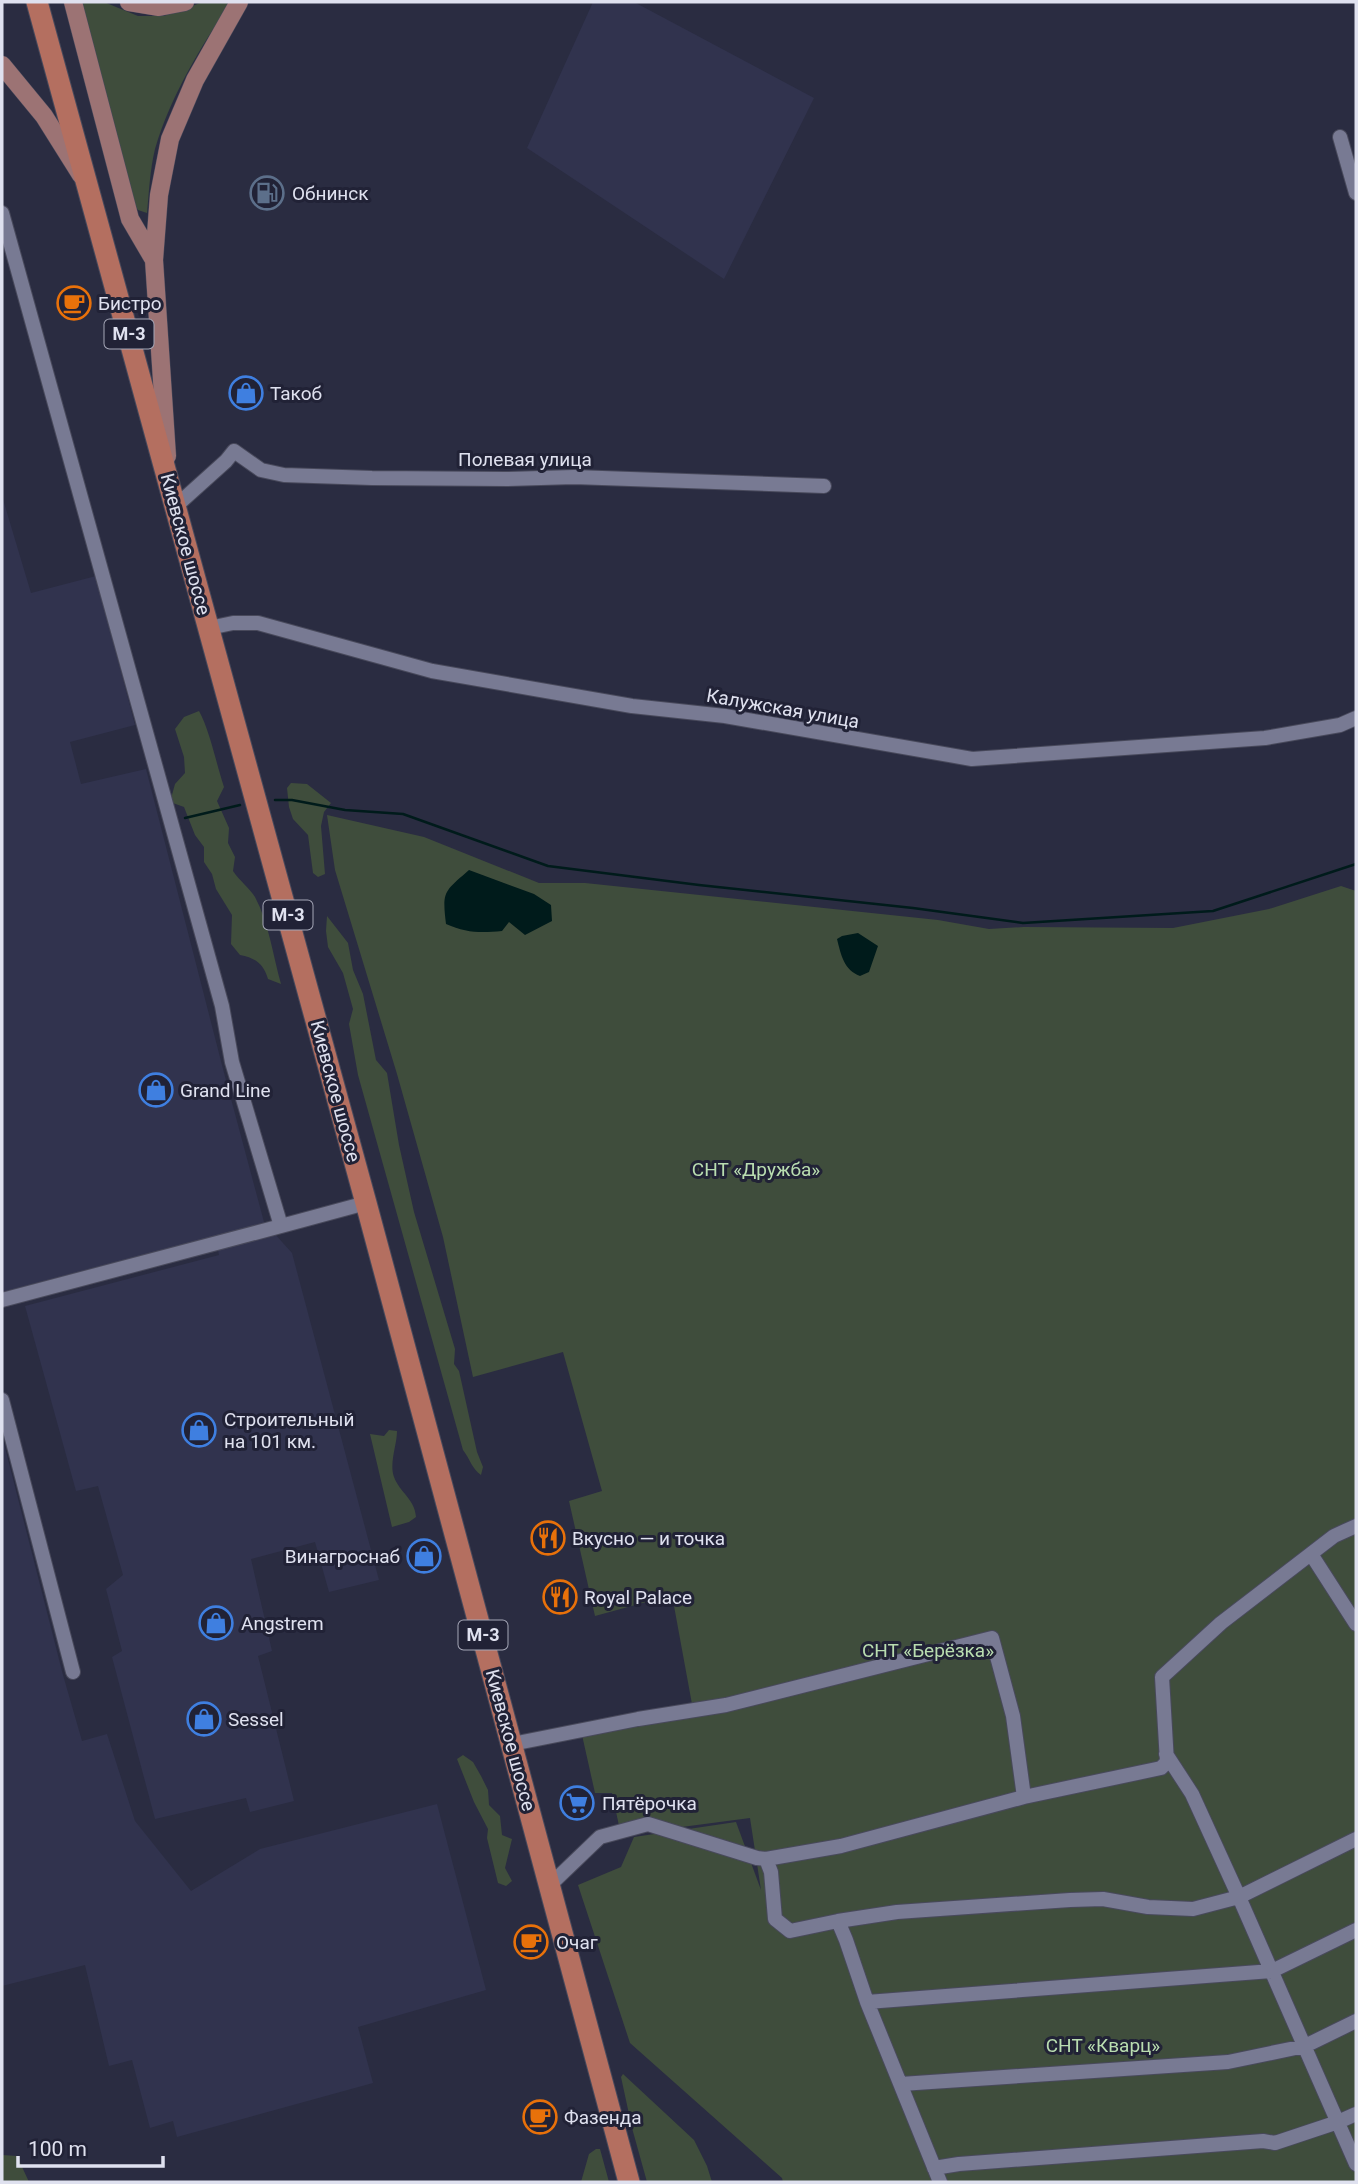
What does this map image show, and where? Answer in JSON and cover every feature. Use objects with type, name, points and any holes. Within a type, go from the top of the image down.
[{"type":"highway","name":"Киевское шоссе","points":[[37,2],[366,1203],[629,2182]]},
{"type":"main road","points":[[73,2],[130,219],[154,260]]},
{"type":"main road","points":[[129,2],[159,8],[185,2]]},
{"type":"main road","points":[[169,481],[154,260],[159,195],[170,139],[195,80],[239,2]]},
{"type":"main road","points":[[2,65],[44,116],[88,187]]},
{"type":"street","points":[[1340,137],[1356,193]]},
{"type":"street","points":[[2,214],[222,1006],[232,1062],[281,1226]]},
{"type":"street","name":"Полевая улица","points":[[176,506],[234,451],[261,470],[284,475],[506,480],[574,477],[824,485]]},
{"type":"street","name":"Калужская улица","points":[[209,628],[258,622],[432,671],[632,706],[725,716],[972,759],[1265,738],[1340,725],[1356,718]]},
{"type":"street","points":[[2,1300],[366,1203]]},
{"type":"street","points":[[2,1400],[73,1672]]},
{"type":"street","points":[[550,1885],[600,1837],[648,1824],[766,1859],[841,1846],[1024,1797],[1161,1768],[1167,1762],[1162,1677],[1220,1623],[1334,1536],[1356,1526]]},
{"type":"street","points":[[1311,1554],[1356,1624]]},
{"type":"street","points":[[512,1744],[726,1705],[992,1638],[1013,1716],[1024,1797]]},
{"type":"street","points":[[1166,1754],[1192,1794],[1356,2164]]},
{"type":"street","points":[[766,1859],[771,1872],[775,1919],[790,1931],[897,1912],[1070,1900],[1103,1899],[1148,1907],[1193,1909],[1239,1897],[1356,1839]]},
{"type":"street","points":[[838,1922],[867,2002],[940,2182]]},
{"type":"street","points":[[867,2002],[1272,1971],[1356,1930]]},
{"type":"street","points":[[901,2084],[1228,2062],[1305,2046],[1356,2021]]},
{"type":"street","points":[[933,2168],[1263,2141],[1275,2143],[1356,2114]]},
{"type":"shaded area","points":[[593,2],[634,2],[814,98],[724,279],[527,148]]},
{"type":"shaded area","points":[[2,496],[31,593],[96,576],[135,725],[70,742],[81,784],[146,769],[264,1222],[292,1253],[379,1580],[329,1592],[315,1542],[251,1559],[272,1651],[258,1656],[294,1801],[250,1812],[246,1798],[155,1819],[112,1657],[122,1651],[106,1589],[123,1575],[98,1486],[76,1491],[25,1306],[219,1255],[215,1236],[2,1292]]},
{"type":"shaded area","points":[[469,870],[534,894],[551,905],[552,921],[525,935],[509,922],[502,931],[487,932],[467,931],[446,924],[444,905],[447,893]]},
{"type":"shaded area","points":[[858,933],[878,946],[869,972],[860,976],[847,966],[837,939]]},
{"type":"shaded area","points":[[2,1436],[82,1741],[107,1734],[135,1821],[191,1891],[260,1849],[437,1804],[486,1990],[358,2027],[373,2083],[177,2137],[173,2121],[150,2128],[132,2060],[109,2066],[85,1965],[2,1986]]},
{"type":"green space","points":[[78,2],[104,2],[138,16],[164,16],[203,2],[231,2],[198,54],[169,110],[153,157],[147,213],[138,210],[127,191]]},
{"type":"green space","points":[[199,711],[224,787],[217,801],[229,828],[228,843],[235,857],[233,871],[253,894],[260,907],[281,984],[268,979],[258,962],[240,955],[231,944],[232,915],[204,862],[204,847],[195,835],[184,807],[170,802],[175,784],[185,773],[184,757],[175,729],[184,717]]},
{"type":"green space","points":[[291,783],[307,784],[331,803],[324,812],[321,826],[325,874],[318,877],[313,873],[308,835],[293,819],[289,807],[287,788]]},
{"type":"green space","points":[[327,815],[424,837],[539,883],[585,883],[938,920],[989,929],[1173,928],[1269,909],[1341,886],[1356,891],[1356,2182],[783,2182],[782,2178],[630,2043],[578,1885],[621,1867],[634,1837],[736,1822],[761,1890],[750,1818],[621,1835],[612,1793],[595,1793],[582,1735],[694,1715],[672,1595],[595,1616],[569,1501],[602,1491],[563,1352],[473,1377],[443,1237],[335,870]]},
{"type":"green space","points":[[327,916],[348,943],[353,970],[363,994],[376,1060],[387,1073],[414,1212],[455,1349],[454,1364],[459,1371],[477,1452],[483,1467],[481,1475],[463,1450],[358,1075],[349,1024],[353,1009],[343,973],[328,947]]},
{"type":"green space","points":[[389,1430],[397,1431],[392,1466],[394,1477],[413,1505],[416,1517],[392,1527],[370,1434],[384,1436]]},
{"type":"green space","points":[[463,1755],[473,1762],[488,1790],[489,1805],[500,1816],[502,1835],[512,1839],[505,1868],[512,1881],[506,1886],[498,1883],[487,1838],[488,1829],[457,1759]]},
{"type":"green space","points":[[623,2074],[694,2140],[712,2182],[647,2182],[632,2128],[621,2077]]},
{"type":"green space","points":[[600,2149],[609,2182],[581,2182],[589,2154]]},
{"type":"green space","points":[[2,2155],[17,2156],[29,2182],[2,2182]]},
{"type":"waterway","points":[[275,800],[292,800],[345,810],[403,814],[548,866],[1023,923],[1213,911],[1356,864]]},
{"type":"waterway","points":[[185,818],[240,805]]},
{"type":"place","name":"Обнинск","points":[[267,193]]},
{"type":"place","name":"Бистро","points":[[74,303]]},
{"type":"place","name":"Такоб","points":[[246,393]]},
{"type":"place","name":"Grand Line","points":[[156,1090]]},
{"type":"place","name":"Строительный на 101 км.","points":[[199,1430]]},
{"type":"place","name":"Вкусно — и точка","points":[[548,1538]]},
{"type":"place","name":"Винагроснаб","points":[[424,1556]]},
{"type":"place","name":"Royal Palace","points":[[560,1597]]},
{"type":"place","name":"Angstrem","points":[[216,1623]]},
{"type":"place","name":"Sessel","points":[[204,1719]]},
{"type":"place","name":"Пятёрочка","points":[[577,1803]]},
{"type":"place","name":"Очаг","points":[[531,1942]]},
{"type":"place","name":"Фазенда","points":[[540,2117]]},
{"type":"park label","name":"СНТ «Дружба»","points":[[756,1169]]},
{"type":"park label","name":"СНТ «Берёзка»","points":[[928,1650]]},
{"type":"park label","name":"СНТ «Кварц»","points":[[1103,2045]]}]
